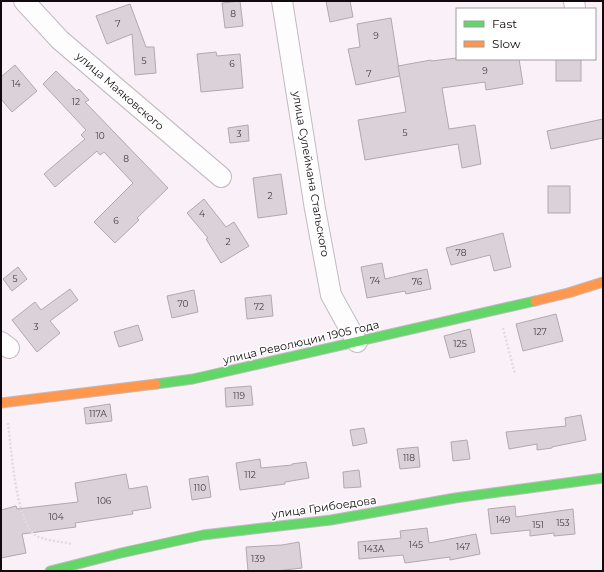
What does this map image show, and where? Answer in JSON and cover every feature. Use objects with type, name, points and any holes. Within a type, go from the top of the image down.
[{"type":"street","name":"улица Маяковского","points":[[24,1],[60,40],[221,177]]},
{"type":"street","name":"улица Сулеймана Стальского","points":[[282,1],[315,209],[332,295],[357,342]]},
{"type":"street","name":"улица Революции 1905 года","points":[[3,403],[57,398],[193,379],[498,310],[568,293],[603,282]]},
{"type":"street","name":"улица Грибоедова","points":[[50,571],[121,553],[203,535],[331,520],[455,498],[603,478]]},
{"type":"path","points":[[498,310],[515,374]]},
{"type":"path","points":[[3,403],[18,499],[28,525],[36,536],[73,544]]},
{"type":"building","points":[[240,1],[243,26],[225,28],[222,3]]},
{"type":"building","points":[[326,1],[350,1],[353,17],[330,22]]},
{"type":"building","points":[[130,4],[146,47],[154,47],[156,73],[135,75],[132,34],[107,44],[96,16]]},
{"type":"building","points":[[391,18],[400,76],[356,85],[348,49],[360,47],[357,24]]},
{"type":"building","points":[[216,52],[217,56],[240,54],[243,88],[201,92],[197,54]]},
{"type":"building","points":[[456,58],[456,60],[519,60],[523,84],[486,90],[485,82],[442,88],[449,129],[475,125],[481,164],[462,168],[458,144],[365,160],[358,120],[406,112],[398,66]]},
{"type":"building","points":[[556,60],[581,60],[581,81],[556,81]]},
{"type":"building","points":[[15,65],[37,91],[12,112],[1,99],[1,77]]},
{"type":"building","points":[[56,71],[77,91],[79,89],[89,100],[85,102],[168,188],[137,218],[139,220],[115,243],[94,222],[133,183],[104,152],[100,155],[97,151],[55,187],[44,174],[85,139],[81,135],[86,130],[43,84]]},
{"type":"building","points":[[603,119],[603,138],[551,149],[547,131]]},
{"type":"building","points":[[248,125],[249,141],[230,143],[228,128]]},
{"type":"building","points":[[281,174],[287,214],[258,218],[253,178]]},
{"type":"building","points":[[548,186],[570,186],[570,213],[548,213]]},
{"type":"building","points":[[204,199],[226,227],[234,222],[249,246],[221,263],[206,239],[208,238],[187,213]]},
{"type":"building","points":[[503,233],[511,267],[494,271],[490,255],[451,265],[446,248]]},
{"type":"building","points":[[382,263],[385,279],[427,269],[431,289],[406,294],[405,291],[367,298],[361,267]]},
{"type":"building","points":[[18,267],[27,279],[12,291],[3,279]]},
{"type":"building","points":[[70,289],[78,300],[50,321],[60,333],[37,352],[12,320],[35,302],[41,310]]},
{"type":"building","points":[[194,290],[198,312],[172,318],[167,296]]},
{"type":"building","points":[[271,295],[273,316],[247,319],[245,298]]},
{"type":"building","points":[[556,314],[563,341],[523,351],[516,324]]},
{"type":"building","points":[[138,325],[143,340],[119,347],[114,332]]},
{"type":"building","points":[[470,329],[475,352],[450,358],[444,336]]},
{"type":"building","points":[[251,386],[253,405],[226,407],[225,388]]},
{"type":"building","points":[[110,404],[112,421],[86,424],[84,408]]},
{"type":"building","points":[[581,415],[586,440],[537,450],[537,444],[509,449],[506,432],[566,426],[565,418]]},
{"type":"building","points":[[364,428],[367,443],[353,446],[350,430]]},
{"type":"building","points":[[467,440],[470,459],[453,461],[451,442]]},
{"type":"building","points":[[418,447],[420,467],[400,469],[397,449]]},
{"type":"building","points":[[260,459],[261,468],[306,462],[309,478],[285,482],[285,484],[240,490],[236,463]]},
{"type":"building","points":[[359,470],[361,487],[344,488],[343,472]]},
{"type":"building","points":[[126,474],[129,489],[147,486],[151,508],[132,511],[133,514],[75,523],[76,527],[22,534],[26,553],[1,558],[1,510],[16,506],[17,509],[78,502],[75,483]]},
{"type":"building","points":[[208,476],[211,497],[192,500],[189,479]]},
{"type":"building","points":[[515,506],[516,517],[573,509],[575,534],[554,536],[554,533],[530,536],[530,530],[491,534],[488,509]]},
{"type":"building","points":[[427,528],[429,543],[476,534],[480,554],[450,560],[450,557],[405,563],[403,555],[359,559],[358,542],[401,538],[400,531]]},
{"type":"building","points":[[299,542],[302,568],[275,571],[248,571],[246,547],[282,545]]},
{"type":"traffic: fast","points":[[156,384],[193,379],[535,301]]},
{"type":"traffic: fast","points":[[50,571],[121,553],[203,535],[331,520],[455,498],[603,478]]},
{"type":"traffic: slow","points":[[535,301],[603,282]]},
{"type":"traffic: slow","points":[[1,403],[156,384]]}]
